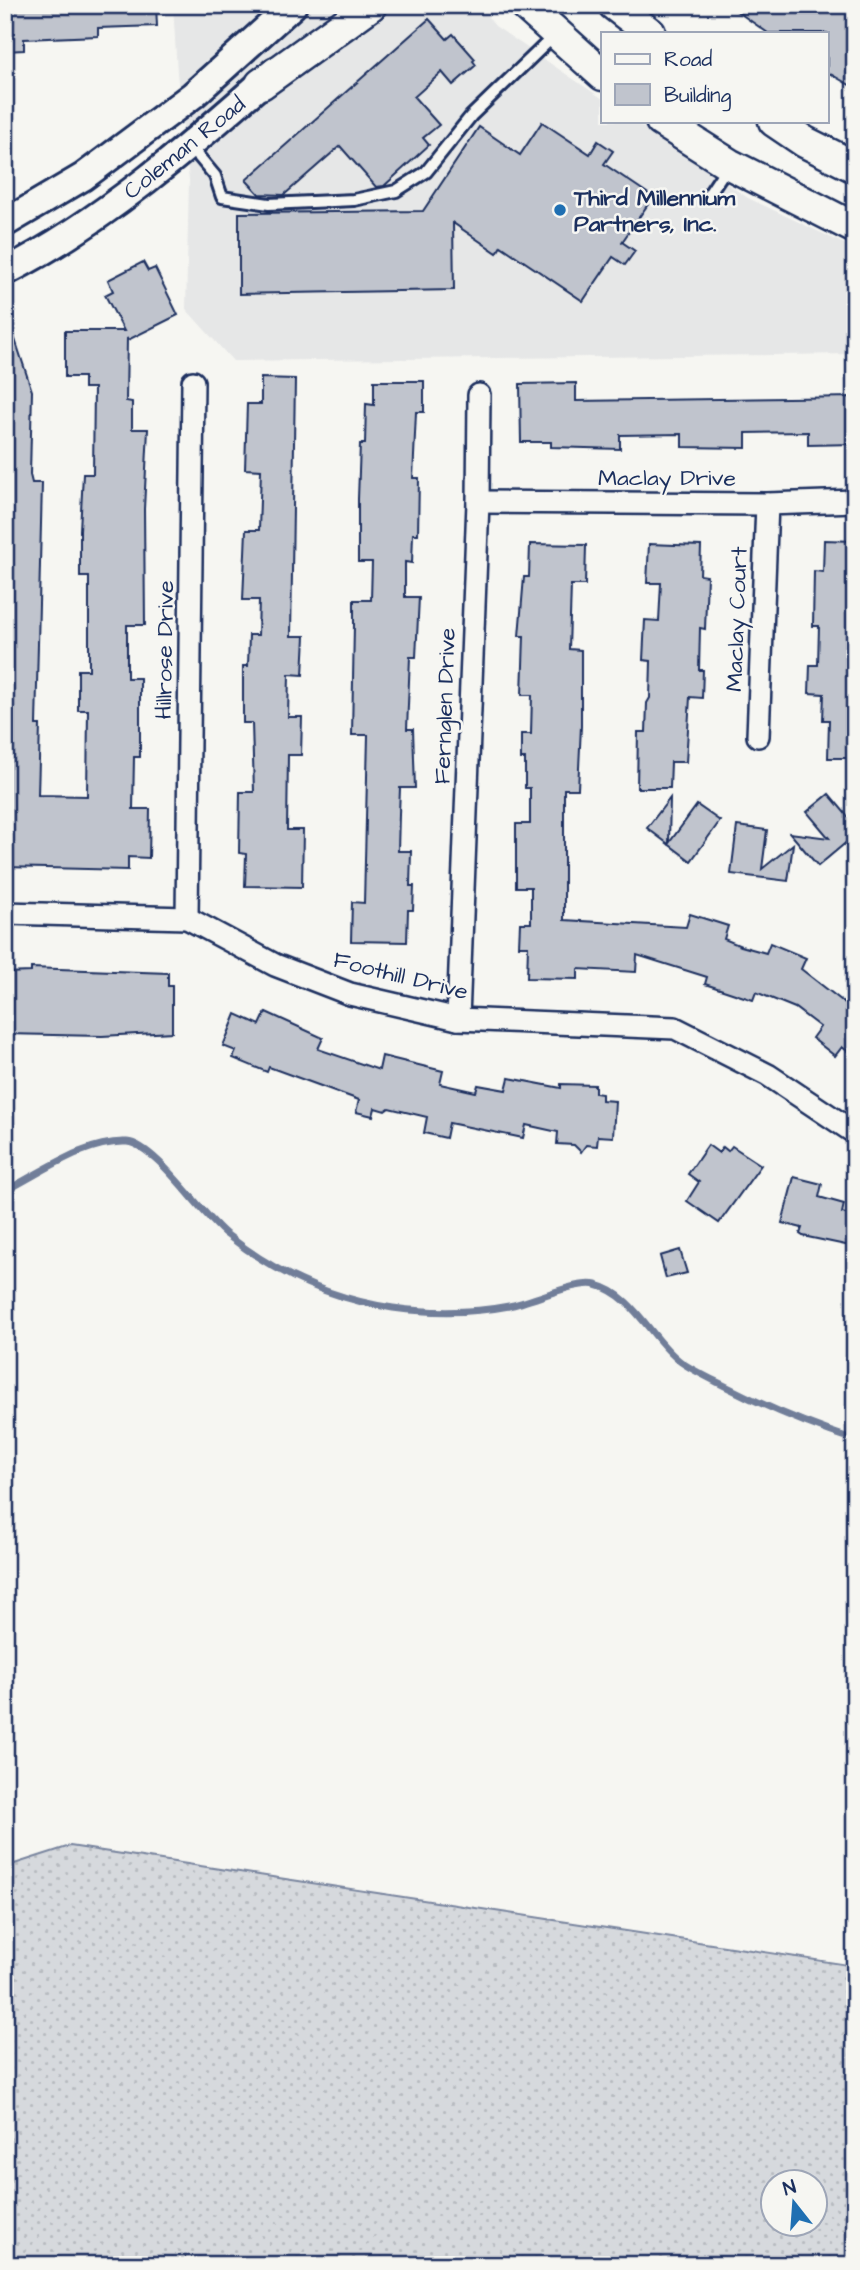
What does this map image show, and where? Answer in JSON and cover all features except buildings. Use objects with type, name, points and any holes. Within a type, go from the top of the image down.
[{"type":"main road","points":[[261,84],[370,5]]},
{"type":"main road","points":[[510,5],[541,21],[601,73]]},
{"type":"main road","points":[[614,5],[649,32]]},
{"type":"main road","points":[[663,122],[729,164],[855,228]]},
{"type":"main road","points":[[775,122],[805,142],[855,167]]},
{"type":"street","name":"Coleman Road","points":[[5,223],[83,177],[192,95],[293,5]]},
{"type":"street","name":"Coleman Road","points":[[5,272],[106,209],[190,146],[350,5]]},
{"type":"street","points":[[5,242],[29,228],[83,177]]},
{"type":"street","name":"Hillrose Drive","points":[[187,918],[194,382]]},
{"type":"street","name":"Fernglen Drive","points":[[458,1019],[478,502],[479,395]]},
{"type":"street","name":"Maclay Drive","points":[[478,502],[767,504],[855,501]]},
{"type":"street","name":"Maclay Court","points":[[758,736],[767,504]]},
{"type":"street","name":"Foothill Drive","points":[[5,913],[187,918],[275,965],[350,994],[458,1019],[675,1028],[768,1075],[855,1133]]},
{"type":"lane","points":[[190,146],[215,176],[222,197],[268,204],[354,200],[396,191],[426,172],[541,21]]},
{"type":"lane","points":[[707,197],[729,164]]},
{"type":"shaded area","points":[[173,5],[479,5],[495,26],[601,98],[601,122],[635,122],[748,198],[855,249],[855,354],[233,361],[186,309],[189,180],[177,73]]},
{"type":"shaded area","points":[[70,1846],[855,1966],[855,2265],[5,2265],[5,1867]]},
{"type":"waterway","points":[[5,1191],[79,1152],[95,1146],[127,1142],[151,1154],[226,1234],[264,1261],[326,1291],[393,1308],[466,1311],[519,1304],[578,1286],[596,1285],[621,1298],[671,1353],[691,1368],[772,1408],[855,1440]]},
{"type":"place","name":"Third Millennium Partners, Inc.","points":[[560,210]]}]
